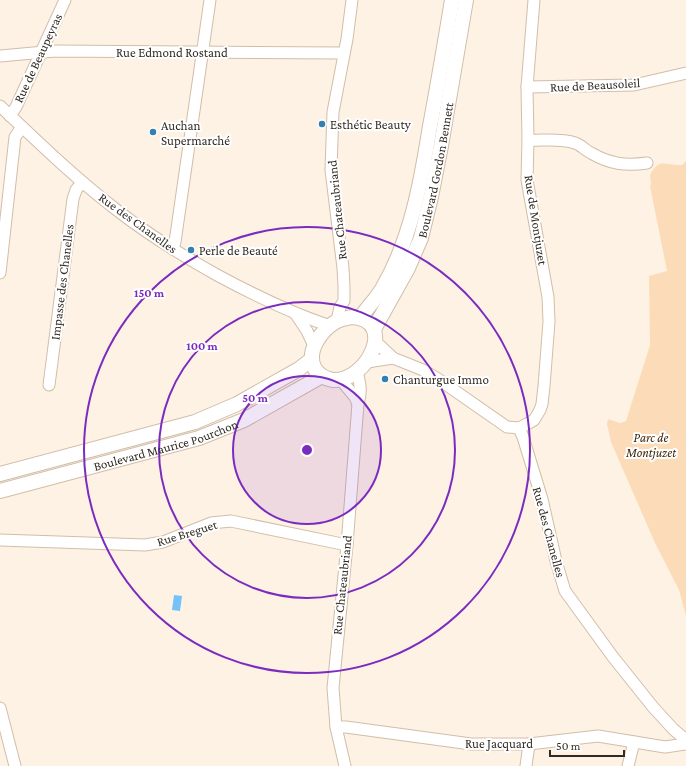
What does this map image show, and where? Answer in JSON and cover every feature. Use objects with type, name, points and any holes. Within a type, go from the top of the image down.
[{"type":"main road","name":"Boulevard Gordon Bennett","points":[[356,317],[382,290],[408,230],[418,194],[425,158],[452,0]]},
{"type":"main road","name":"Boulevard Gordon Bennett","points":[[375,335],[421,238],[441,146],[466,0]]},
{"type":"main road","points":[[356,317],[368,323],[375,335],[372,354],[362,366],[341,380],[330,380],[322,376],[315,368],[313,353],[322,335],[334,324],[356,317]]},
{"type":"main road","name":"Boulevard Maurice Pourchon","points":[[2,472],[195,422],[237,404],[299,369],[313,353]]},
{"type":"main road","name":"Boulevard Maurice Pourchon","points":[[0,491],[200,438],[244,420],[322,376]]},
{"type":"street","name":"Rue de Beaupeyras","points":[[10,116],[16,107],[65,0]]},
{"type":"street","points":[[173,249],[210,0]]},
{"type":"street","name":"Rue Chateaubriand","points":[[334,324],[344,301],[343,268],[331,170],[333,112],[352,0]]},
{"type":"street","name":"Rue de Montjuzet","points":[[518,428],[534,420],[542,404],[549,322],[548,297],[527,180],[527,87],[534,0]]},
{"type":"street","name":"Rue Edmond Rostand","points":[[0,56],[41,52],[344,53]]},
{"type":"street","name":"Rue de Beausoleil","points":[[527,87],[634,85],[686,73]]},
{"type":"street","name":"Rue des Chanelles","points":[[0,106],[82,182],[118,212],[173,249],[236,285],[294,313],[334,324]]},
{"type":"street","points":[[0,273],[15,138],[22,127]]},
{"type":"street","points":[[528,140],[566,140],[577,143],[591,153],[609,162],[620,165],[647,163]]},
{"type":"street","name":"Impasse des Chanelles","points":[[49,385],[73,199],[76,190],[82,182]]},
{"type":"street","name":"Rue Chateaubriand","points":[[344,301],[356,317]]},
{"type":"street","name":"Rue des Chanelles","points":[[294,313],[302,321],[313,353]]},
{"type":"street","points":[[375,335],[393,358],[428,373],[507,427],[518,428]]},
{"type":"street","points":[[362,366],[393,358]]},
{"type":"street","name":"Rue Chateaubriand","points":[[345,766],[336,728],[333,688],[362,366]]},
{"type":"street","points":[[341,380],[355,397],[358,404]]},
{"type":"street","name":"Rue des Chanelles","points":[[518,428],[523,436],[542,499],[556,561],[565,591],[613,658],[653,707],[673,729],[686,740]]},
{"type":"street","name":"Rue Breguet","points":[[0,540],[145,544],[163,542],[211,523],[230,521],[347,545]]},
{"type":"street","points":[[0,708],[15,766]]},
{"type":"street","name":"Rue Jacquard","points":[[336,728],[346,727],[470,744],[528,744],[598,736],[665,747],[686,744]]},
{"type":"street","points":[[628,766],[634,742]]},
{"type":"street","points":[[526,766],[528,744]]},
{"type":"green space","name":"Parc de Montjuzet","points":[[686,161],[686,616],[679,590],[655,543],[611,442],[607,424],[608,419],[620,423],[626,421],[650,345],[649,276],[667,271],[650,186],[650,175],[653,169],[660,164],[682,165]]},
{"type":"water","points":[[174,595],[182,596],[180,611],[172,610]]},
{"type":"place","name":"Esthétic Beauty","points":[[322,124]]},
{"type":"place","name":"Auchan Supermarché","points":[[153,132]]},
{"type":"place","name":"Perle de Beauté","points":[[191,250]]},
{"type":"place","name":"Chanturgue Immo","points":[[385,379]]}]
